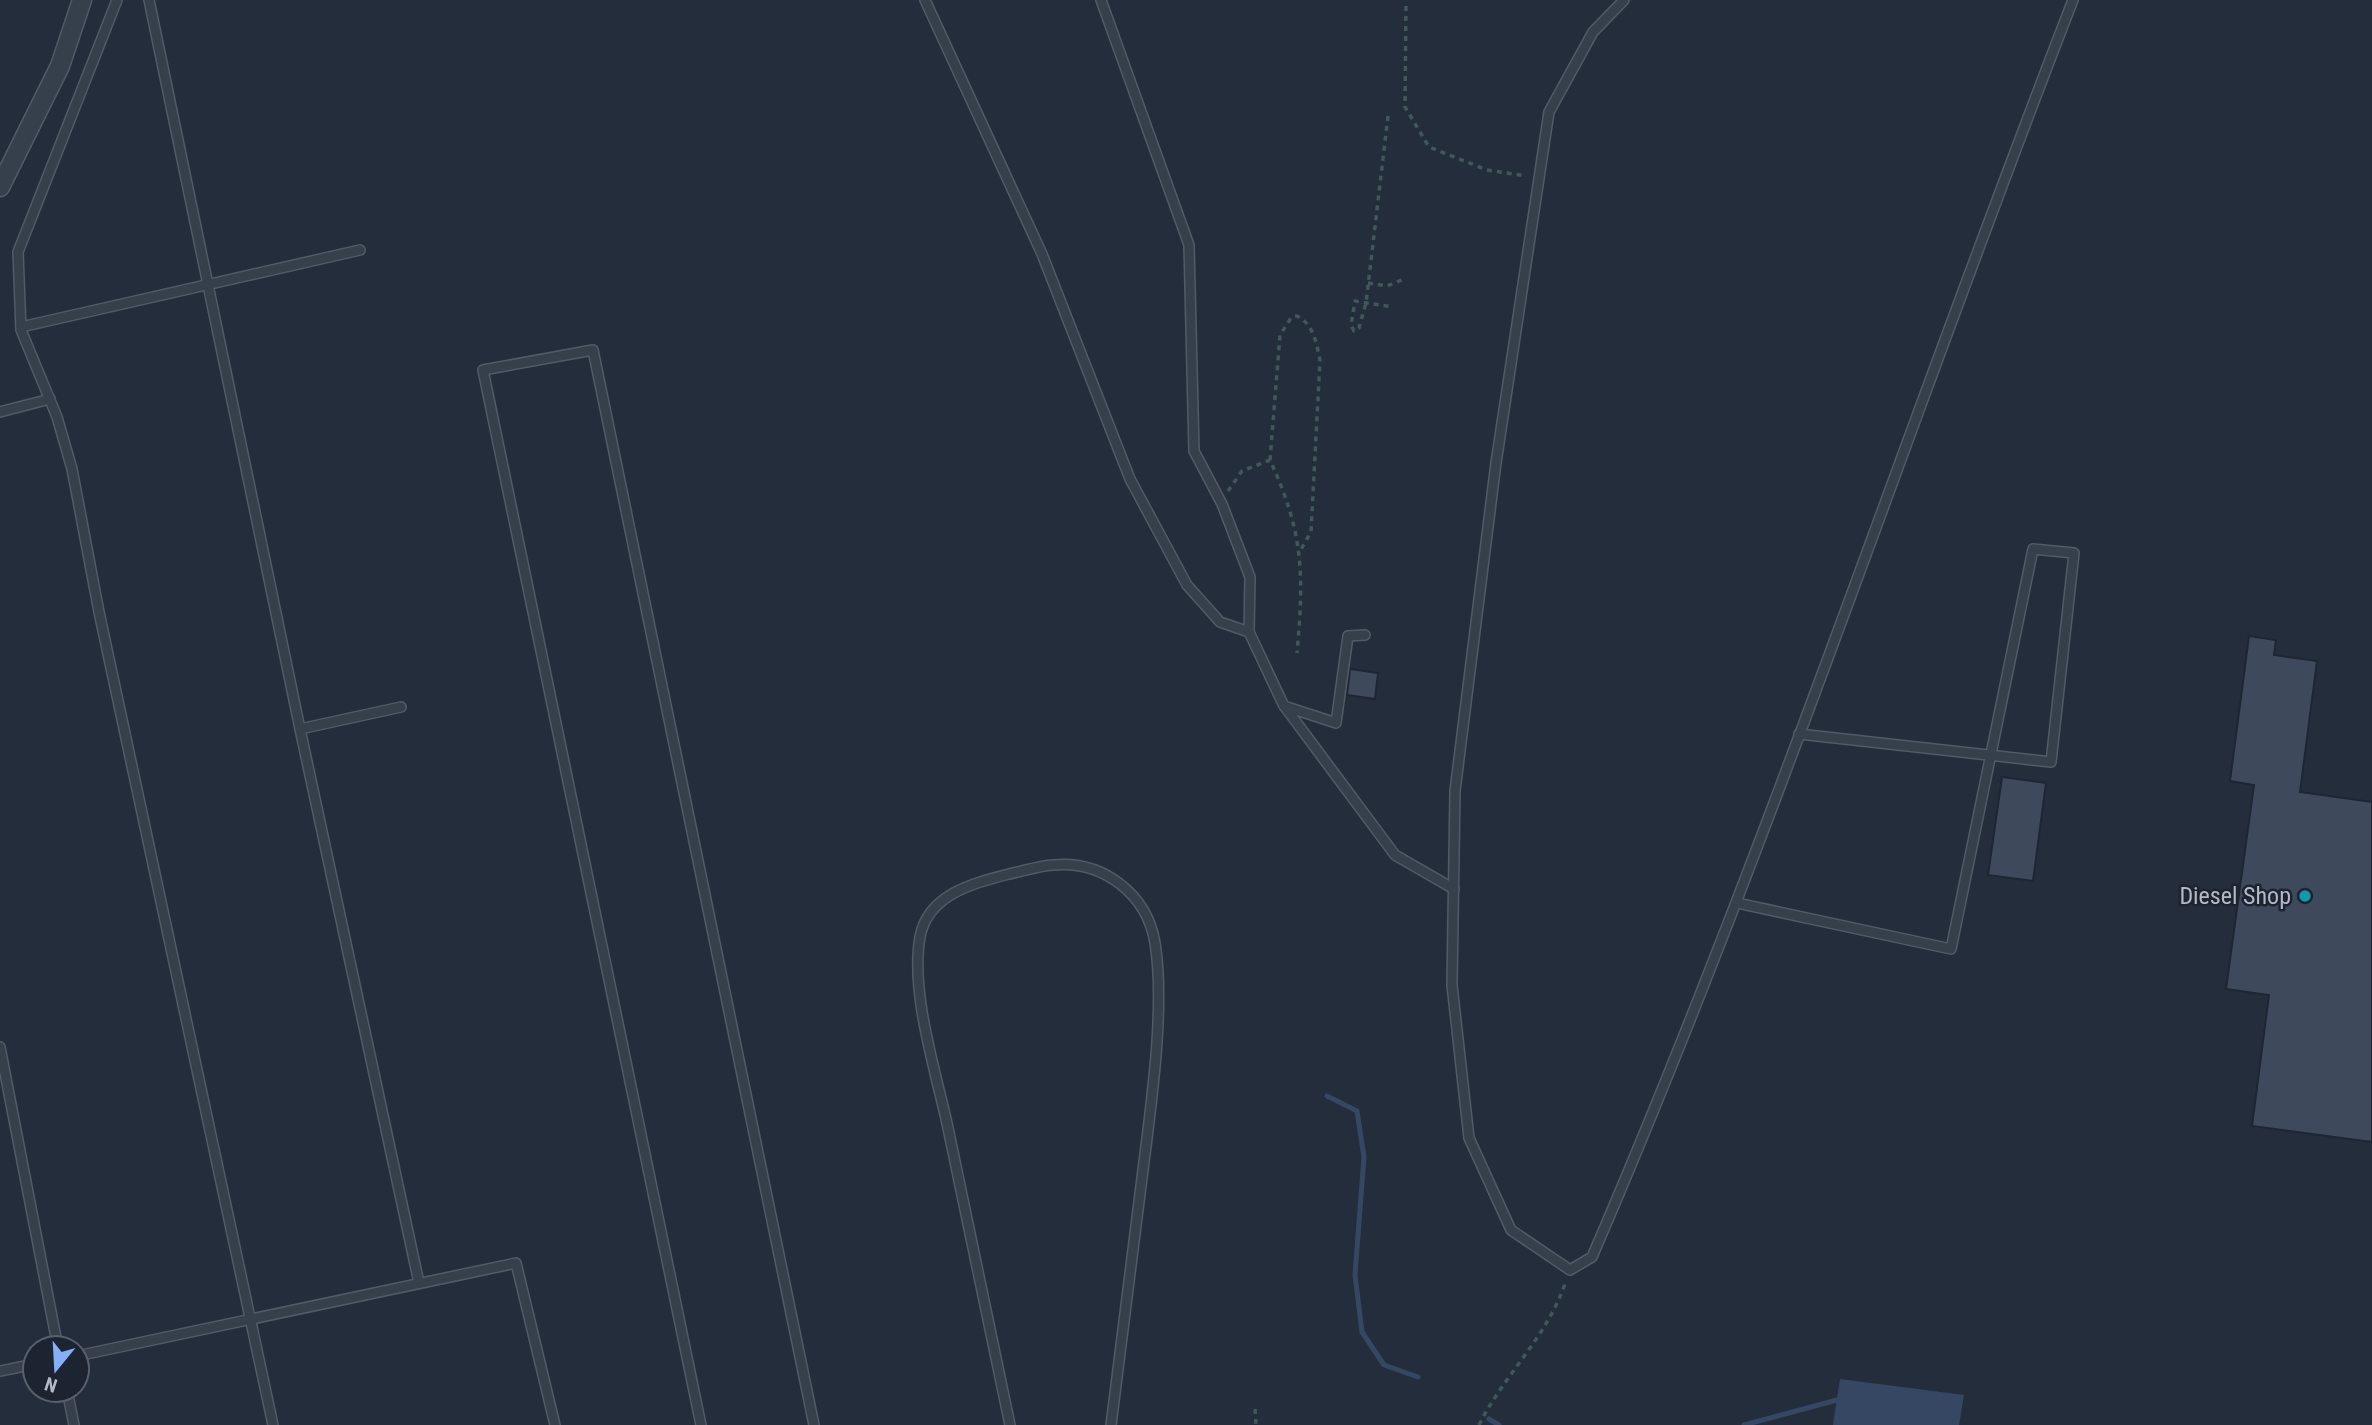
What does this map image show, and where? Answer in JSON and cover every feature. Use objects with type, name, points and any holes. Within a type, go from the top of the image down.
[{"type":"street","points":[[0,187],[60,66],[82,0]]},
{"type":"lane","points":[[117,0],[18,252],[21,327],[50,399],[72,469],[99,612],[273,1425]]},
{"type":"lane","points":[[149,0],[300,729],[419,1283]]},
{"type":"lane","points":[[925,0],[948,42],[1042,254],[1130,479],[1187,584],[1220,622],[1248,632]]},
{"type":"lane","points":[[1101,0],[1189,245],[1194,451],[1222,503],[1250,577],[1248,632],[1284,706],[1395,855],[1454,889]]},
{"type":"lane","points":[[1624,0],[1593,32],[1549,112],[1496,463],[1457,778],[1452,985],[1469,1138],[1511,1230],[1570,1270],[1592,1257],[1663,1094],[2073,0]]},
{"type":"lane","points":[[21,327],[360,250]]},
{"type":"lane","points":[[701,1425],[483,370],[593,350],[814,1425]]},
{"type":"lane","points":[[0,412],[50,399]]},
{"type":"lane","points":[[1737,902],[1951,949],[1991,755],[2033,549],[2074,553],[2050,762],[1991,755],[1798,734]]},
{"type":"lane","points":[[1284,706],[1336,723],[1348,636],[1365,635]]},
{"type":"lane","points":[[300,729],[401,707]]},
{"type":"lane","points":[[1010,1425],[932,1051],[917,960],[925,921],[954,892],[968,885],[1038,867],[1072,864],[1102,872],[1141,902],[1155,942],[1157,972],[1152,1098],[1111,1425]]},
{"type":"lane","points":[[0,1046],[55,1334]]},
{"type":"lane","points":[[91,1353],[516,1263],[555,1425]]},
{"type":"lane","points":[[0,1371],[21,1367]]},
{"type":"lane","points":[[70,1404],[74,1425]]},
{"type":"path","points":[[1406,6],[1405,107],[1429,146],[1487,170],[1538,178]]},
{"type":"path","points":[[1388,116],[1366,303],[1357,332],[1352,325],[1355,301],[1366,303],[1393,307]]},
{"type":"path","points":[[1368,283],[1387,286],[1404,279]]},
{"type":"path","points":[[1297,653],[1303,586],[1299,541],[1270,460],[1280,335],[1291,318],[1297,316],[1305,321],[1314,334],[1320,360],[1311,532],[1300,551]]},
{"type":"path","points":[[1222,503],[1242,471],[1263,460],[1270,460]]},
{"type":"path","points":[[1479,1425],[1492,1400],[1546,1328],[1570,1270]]},
{"type":"path","points":[[1255,1409],[1256,1425]]},
{"type":"water","points":[[1840,1379],[1964,1395],[1959,1425],[1833,1425]]},
{"type":"building","name":"Diesel Shop","points":[[2249,636],[2276,640],[2274,655],[2317,661],[2300,792],[2372,802],[2372,1142],[2252,1126],[2269,995],[2226,989],[2254,785],[2230,781]]},
{"type":"building","points":[[1350,669],[1378,673],[1375,699],[1347,695]]},
{"type":"building","points":[[2002,777],[2046,783],[2033,881],[1988,875]]},
{"type":"waterway","points":[[1327,1096],[1357,1111],[1364,1157],[1355,1275],[1362,1332],[1384,1365],[1418,1377]]},
{"type":"waterway","points":[[1744,1425],[1837,1400]]},
{"type":"waterway","points":[[1489,1419],[1499,1425]]},
{"type":"place","name":"Diesel Shop","points":[[2305,896]]}]
